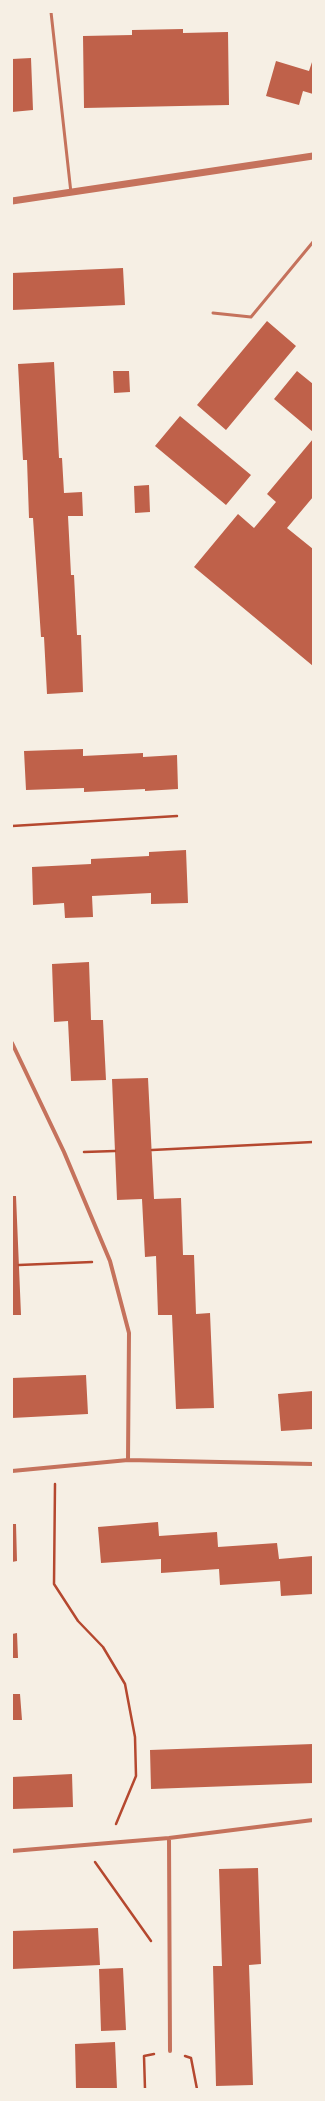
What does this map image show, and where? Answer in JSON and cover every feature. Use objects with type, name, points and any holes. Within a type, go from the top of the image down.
[{"type":"street","points":[[12,201],[313,156]]},
{"type":"street","points":[[12,1043],[64,1152],[110,1261],[129,1333],[128,1460]]},
{"type":"street","points":[[12,1471],[128,1460],[313,1464]]},
{"type":"street","points":[[12,1851],[169,1838],[313,1820]]},
{"type":"street","points":[[169,1838],[170,2051]]},
{"type":"lane","points":[[51,12],[71,193]]},
{"type":"lane","points":[[213,313],[251,317],[313,242]]},
{"type":"path","points":[[12,826],[177,816]]},
{"type":"path","points":[[152,1150],[313,1142]]},
{"type":"path","points":[[64,1152],[115,1151]]},
{"type":"path","points":[[19,1265],[110,1261]]},
{"type":"path","points":[[55,1467],[54,1584],[78,1621],[103,1647],[125,1684],[135,1737],[136,1776],[108,1843]]},
{"type":"path","points":[[83,1845],[170,1966]]},
{"type":"building","points":[[183,29],[183,33],[228,32],[229,105],[84,108],[83,36],[132,35],[132,30]]},
{"type":"building","points":[[31,58],[33,110],[12,112],[12,59]]},
{"type":"building","points":[[313,59],[313,94],[303,91],[299,105],[266,96],[276,61],[309,71]]},
{"type":"building","points":[[123,268],[125,305],[12,310],[12,273]]},
{"type":"building","points":[[267,321],[296,346],[226,430],[197,405]]},
{"type":"building","points":[[54,362],[59,458],[62,458],[64,493],[82,492],[83,516],[68,516],[71,575],[74,575],[77,635],[81,635],[83,692],[47,694],[44,637],[41,637],[33,518],[29,518],[27,460],[23,460],[18,364]]},
{"type":"building","points":[[113,371],[129,371],[130,392],[114,393]]},
{"type":"building","points":[[297,371],[313,384],[313,432],[274,399]]},
{"type":"building","points":[[180,416],[251,475],[226,505],[155,446]]},
{"type":"building","points":[[313,439],[313,497],[287,528],[313,549],[313,666],[194,567],[238,514],[254,528],[276,502],[267,494]]},
{"type":"building","points":[[149,485],[150,512],[135,513],[134,486]]},
{"type":"building","points":[[83,749],[83,756],[143,753],[143,757],[177,755],[178,789],[84,792],[84,788],[26,790],[24,751]]},
{"type":"building","points":[[186,850],[188,903],[151,904],[151,893],[92,896],[93,917],[65,918],[64,903],[33,905],[32,867],[91,864],[91,859],[149,856],[149,852]]},
{"type":"building","points":[[89,962],[91,1020],[103,1020],[106,1080],[71,1081],[68,1021],[54,1022],[52,964]]},
{"type":"building","points":[[148,1078],[154,1199],[181,1198],[183,1255],[194,1255],[196,1314],[210,1313],[214,1408],[176,1409],[172,1315],[158,1315],[156,1256],[145,1257],[142,1199],[117,1200],[112,1079]]},
{"type":"building","points":[[12,1196],[16,1196],[21,1315],[12,1315]]},
{"type":"building","points":[[86,1375],[88,1414],[12,1418],[12,1378]]},
{"type":"building","points":[[313,1391],[313,1429],[281,1431],[278,1394]]},
{"type":"building","points":[[158,1522],[159,1536],[217,1532],[218,1547],[277,1543],[279,1559],[313,1556],[313,1594],[281,1596],[280,1581],[220,1585],[219,1569],[161,1573],[161,1559],[101,1563],[98,1527]]},
{"type":"building","points":[[12,1524],[16,1524],[17,1561],[12,1562]]},
{"type":"building","points":[[17,1633],[18,1658],[12,1658],[12,1634]]},
{"type":"building","points":[[12,1694],[20,1694],[22,1720],[12,1720]]},
{"type":"building","points":[[313,1744],[313,1783],[151,1789],[150,1750]]},
{"type":"building","points":[[72,1774],[73,1807],[12,1809],[12,1777]]},
{"type":"building","points":[[258,1868],[261,1964],[249,1965],[253,2085],[216,2086],[213,1966],[222,1966],[219,1869]]},
{"type":"building","points":[[98,1928],[100,1965],[12,1969],[12,1931]]},
{"type":"building","points":[[123,1968],[126,2030],[101,2031],[99,1969]]},
{"type":"building","points":[[115,2042],[117,2089],[76,2089],[75,2044]]}]
